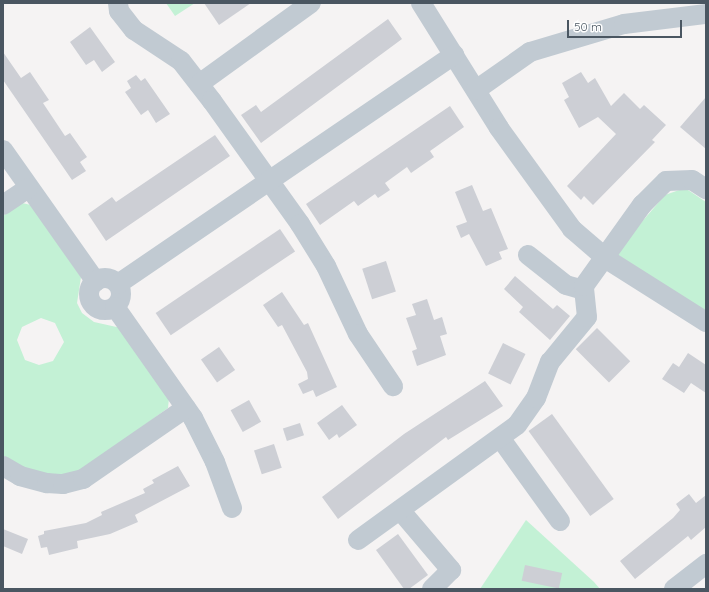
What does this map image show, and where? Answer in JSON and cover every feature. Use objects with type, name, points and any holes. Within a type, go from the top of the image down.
[{"type":"street","points":[[118,3],[119,11],[134,30],[181,61],[268,180],[326,266],[358,334],[393,386]]},
{"type":"street","points":[[199,84],[311,3]]},
{"type":"street","points":[[421,3],[546,197],[572,229],[604,256],[706,322]]},
{"type":"street","points":[[476,90],[530,52],[624,24],[706,14]]},
{"type":"street","points":[[118,284],[268,180],[454,55]]},
{"type":"street","points":[[3,150],[28,188],[96,282]]},
{"type":"street","points":[[358,540],[501,439],[528,412],[550,362],[587,317],[583,290],[604,256],[642,205],[666,181],[692,180],[706,189]]},
{"type":"street","points":[[3,205],[28,188]]},
{"type":"street","points":[[528,255],[566,285],[583,290]]},
{"type":"street","points":[[105,278],[118,284],[121,297],[115,307],[105,310],[93,305],[89,290],[96,282],[105,278]]},
{"type":"street","points":[[115,307],[186,408],[215,462],[232,508]]},
{"type":"street","points":[[3,466],[20,476],[47,483],[63,484],[83,479],[186,408]]},
{"type":"street","points":[[501,439],[560,521]]},
{"type":"street","points":[[400,510],[451,570],[432,589]]},
{"type":"street","points":[[674,589],[706,564]]},
{"type":"green space","points":[[166,3],[195,3],[175,16]]},
{"type":"green space","points":[[685,188],[706,202],[706,314],[615,253],[665,195]]},
{"type":"green space","points":[[22,203],[31,205],[81,277],[77,303],[82,313],[94,322],[121,328],[169,398],[168,408],[84,469],[63,476],[41,475],[15,465],[3,455],[3,216]],"holes":[[[41,318],[55,323],[64,342],[53,361],[39,365],[25,360],[17,340],[22,327]]]},
{"type":"green space","points":[[526,520],[594,582],[600,589],[480,589]]},
{"type":"building","points":[[204,3],[251,3],[219,25]]},
{"type":"building","points":[[388,19],[402,39],[261,143],[241,115],[256,105],[261,112]]},
{"type":"building","points":[[90,27],[115,62],[102,72],[94,60],[86,65],[70,42]]},
{"type":"building","points":[[3,52],[21,78],[30,72],[49,100],[43,103],[65,136],[70,133],[87,157],[80,162],[86,171],[72,180],[3,80]]},
{"type":"building","points":[[581,72],[588,83],[595,78],[611,106],[624,93],[640,109],[644,105],[666,125],[652,140],[655,142],[593,205],[584,196],[581,200],[567,186],[616,134],[598,117],[579,128],[564,100],[569,97],[562,83]]},
{"type":"building","points":[[136,75],[141,81],[145,78],[170,114],[156,123],[148,110],[141,115],[125,92],[131,88],[127,81]]},
{"type":"building","points":[[706,97],[706,149],[680,127]]},
{"type":"building","points":[[450,106],[464,127],[430,151],[434,157],[411,173],[407,167],[385,183],[390,190],[378,198],[375,194],[358,206],[354,201],[320,225],[306,204]]},
{"type":"building","points":[[215,135],[230,156],[106,241],[88,214],[112,197],[116,202]]},
{"type":"building","points":[[472,185],[483,211],[491,208],[508,249],[499,252],[502,259],[486,266],[469,234],[461,238],[456,226],[467,222],[455,192]]},
{"type":"building","points":[[280,229],[295,251],[171,335],[156,313]]},
{"type":"building","points":[[386,261],[396,291],[372,299],[362,269]]},
{"type":"building","points":[[515,276],[553,309],[557,305],[570,316],[550,340],[519,312],[523,307],[504,289]]},
{"type":"building","points":[[282,292],[304,325],[308,323],[337,387],[316,397],[313,390],[303,394],[298,384],[308,379],[307,372],[282,325],[278,327],[263,305]]},
{"type":"building","points":[[427,299],[434,320],[442,317],[447,334],[440,336],[446,355],[417,366],[412,351],[417,349],[406,318],[416,315],[412,304]]},
{"type":"building","points":[[597,328],[630,361],[609,382],[576,349]]},
{"type":"building","points":[[503,343],[525,354],[511,385],[488,374]]},
{"type":"building","points":[[219,347],[235,370],[217,383],[201,360]]},
{"type":"building","points":[[688,353],[706,365],[706,393],[691,383],[684,393],[662,379],[673,363],[679,367]]},
{"type":"building","points":[[485,381],[503,406],[448,440],[446,437],[338,519],[322,497],[404,434]]},
{"type":"building","points":[[249,400],[261,422],[243,432],[231,410]]},
{"type":"building","points":[[342,405],[357,425],[339,438],[337,434],[329,440],[317,423]]},
{"type":"building","points":[[552,414],[614,499],[590,516],[529,431]]},
{"type":"building","points":[[300,423],[304,435],[287,441],[283,429]]},
{"type":"building","points":[[274,444],[282,468],[262,474],[254,450]]},
{"type":"building","points":[[178,466],[190,486],[135,515],[138,522],[110,534],[77,541],[78,548],[49,555],[47,547],[41,548],[38,536],[44,534],[44,531],[86,523],[102,515],[101,512],[145,493],[143,489],[154,483],[152,480]]},
{"type":"building","points":[[689,494],[696,503],[706,495],[706,527],[691,540],[688,536],[635,579],[620,561],[673,518],[680,510],[676,504]]},
{"type":"building","points":[[3,529],[28,539],[22,554],[3,546]]},
{"type":"building","points":[[398,534],[428,575],[409,589],[404,589],[376,550]]},
{"type":"building","points":[[525,565],[562,573],[559,589],[522,581]]}]
